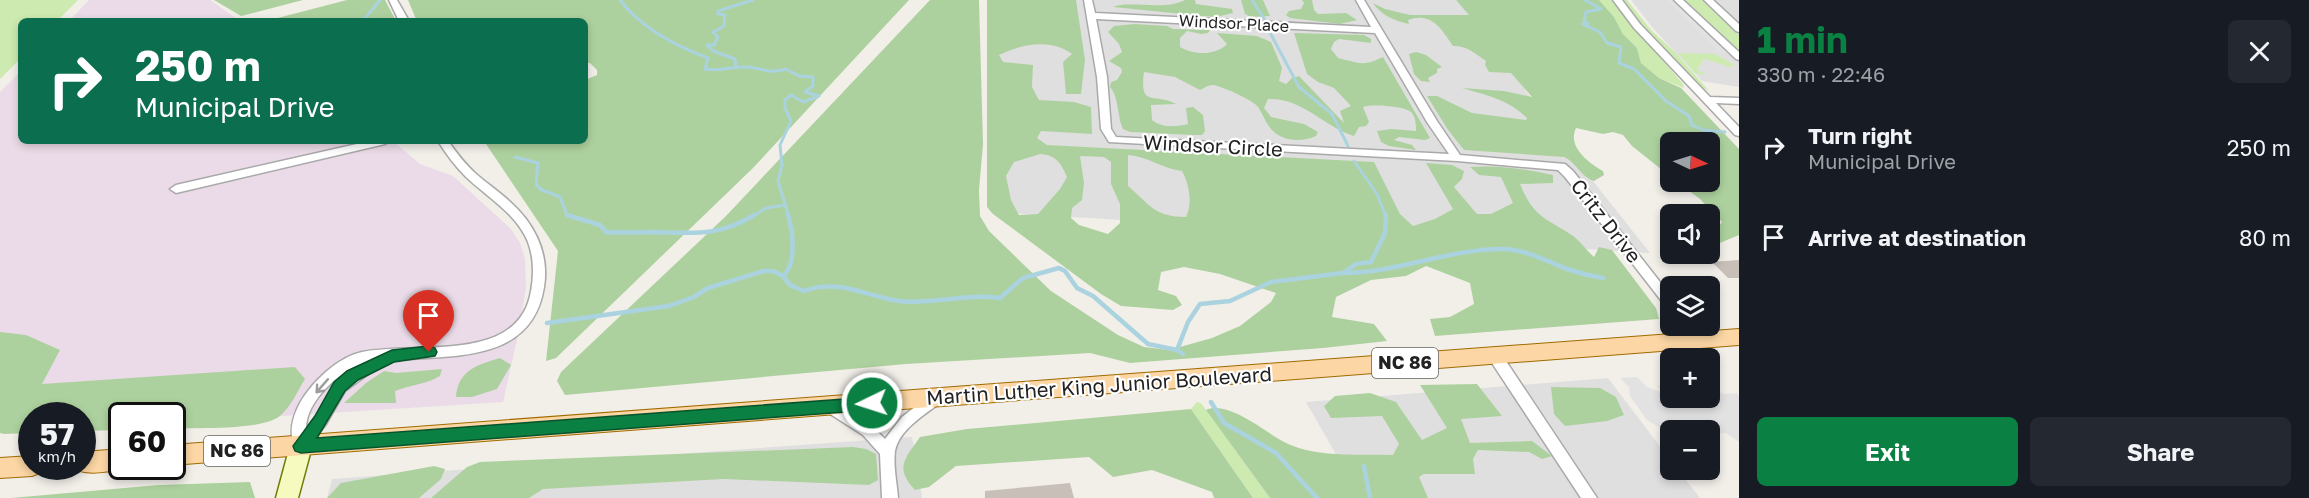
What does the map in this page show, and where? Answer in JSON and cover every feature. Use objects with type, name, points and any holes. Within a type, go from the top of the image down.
[{"type":"main road","name":"Martin Luther King Junior Boulevard","points":[[1720,335],[1739,337]]},
{"type":"main road","name":"Martin Luther King Junior Boulevard","points":[[186,454],[1495,356],[1666,336]]},
{"type":"main road","points":[[0,468],[18,467]]},
{"type":"street","points":[[393,0],[402,18]]},
{"type":"street","name":"Windsor Circle","points":[[1088,0],[1102,77],[1106,129],[1113,140],[1457,158],[1561,167]]},
{"type":"street","points":[[1360,0],[1432,122],[1457,158]]},
{"type":"street","points":[[1617,0],[1637,26],[1739,132]]},
{"type":"street","points":[[1678,0],[1739,57]]},
{"type":"street","points":[[1708,0],[1739,29]]},
{"type":"street","name":"Windsor Place","points":[[1092,16],[1377,30]]},
{"type":"street","points":[[1708,100],[1739,101]]},
{"type":"street","points":[[176,189],[372,144]]},
{"type":"street","points":[[287,498],[301,446],[321,420],[340,387],[366,368],[392,356],[457,351],[500,342],[524,324],[532,314],[538,295],[537,250],[523,222],[513,210],[463,168],[445,144]]},
{"type":"street","name":"Critz Drive","points":[[1561,167],[1569,174],[1660,292]]},
{"type":"street","points":[[1495,356],[1589,498]]},
{"type":"street","points":[[890,498],[888,452],[891,442],[901,428],[935,399]]},
{"type":"street","points":[[829,406],[868,431],[888,452]]},
{"type":"shaded area","points":[[89,0],[210,0],[236,18],[72,18]]},
{"type":"shaded area","points":[[990,0],[1460,0],[1574,157],[1650,253],[990,212]]},
{"type":"shaded area","points":[[1631,0],[1739,0],[1739,87],[1702,81],[1652,27]]},
{"type":"shaded area","points":[[1667,0],[1674,0],[1727,53],[1719,52]]},
{"type":"shaded area","points":[[18,74],[18,144],[397,144],[420,164],[453,176],[511,229],[520,243],[525,259],[526,287],[503,402],[186,422],[186,402],[108,402],[108,416],[96,416],[96,402],[18,402],[18,423],[0,432],[0,92]]},
{"type":"shaded area","points":[[1637,377],[1647,387],[1660,392],[1660,408],[1720,408],[1720,392],[1737,393],[1739,396],[1739,442],[1726,433],[1720,433],[1720,420],[1660,420],[1660,428],[1647,420],[1630,396],[1629,387],[1620,378]]},
{"type":"shaded area","points":[[1608,378],[1660,447],[1660,480],[1686,480],[1700,498],[1361,498],[1306,402]]},
{"type":"shaded area","points":[[912,437],[922,498],[327,498],[332,479]]},
{"type":"green space","points":[[0,0],[78,0],[60,18],[18,18],[18,61],[0,79]]},
{"type":"green space","points":[[214,0],[303,0],[241,16]]},
{"type":"green space","points":[[347,0],[385,0],[394,18],[278,18]]},
{"type":"green space","points":[[408,0],[909,0],[753,168],[556,358],[546,361],[558,251],[486,144],[588,144],[588,79],[597,75],[597,70],[588,63],[588,18],[416,18]]},
{"type":"green space","points":[[930,0],[979,0],[983,144],[979,190],[980,216],[989,231],[1051,291],[1118,335],[1144,347],[1169,350],[1212,338],[1240,326],[1271,302],[1276,293],[1220,274],[1184,267],[1161,272],[1158,290],[1176,296],[1182,305],[1173,310],[1121,306],[1101,294],[993,214],[987,207],[987,0],[1076,0],[1085,60],[1081,94],[1066,94],[1063,62],[1072,54],[1063,49],[1036,44],[999,55],[1003,62],[1033,65],[1032,87],[1039,100],[1074,102],[1091,107],[1092,134],[1041,131],[1037,138],[1047,145],[1374,162],[1400,214],[1413,226],[1435,219],[1453,209],[1426,163],[1452,165],[1464,171],[1462,179],[1454,187],[1477,214],[1491,214],[1513,203],[1501,177],[1479,175],[1470,167],[1512,168],[1553,175],[1553,183],[1520,184],[1535,210],[1576,239],[1594,257],[1599,247],[1612,250],[1656,308],[1659,319],[1435,336],[1430,319],[1450,317],[1474,304],[1470,283],[1426,266],[1406,276],[1371,280],[1336,297],[1332,317],[1374,324],[1387,341],[1130,363],[1090,353],[906,364],[565,395],[557,381],[561,372],[725,217]],"holes":[[[1040,154],[1050,156],[1057,161],[1067,177],[1060,189],[1038,214],[1019,215],[1011,200],[1006,176],[1014,162]],[[1128,155],[1182,171],[1189,194],[1186,217],[1167,215],[1154,209],[1128,186]],[[1080,156],[1104,157],[1111,162],[1111,184],[1120,204],[1120,223],[1108,234],[1079,225],[1071,218],[1072,208],[1082,200],[1084,183]]]},
{"type":"green space","points":[[1195,0],[1196,4],[1232,9],[1233,13],[1216,17],[1113,7],[1128,4],[1167,5]]},
{"type":"green space","points":[[1241,0],[1263,0],[1270,16],[1251,17],[1245,14]]},
{"type":"green space","points":[[1302,0],[1312,0],[1314,10],[1318,14],[1346,13],[1357,20],[1340,24],[1290,18],[1286,15],[1289,11],[1301,9],[1304,3]]},
{"type":"green space","points":[[1456,0],[1599,0],[1614,17],[1623,34],[1637,48],[1641,63],[1659,78],[1681,88],[1739,149],[1739,235],[1720,243],[1722,222],[1720,204],[1705,204],[1691,192],[1720,192],[1720,132],[1660,132],[1660,168],[1632,146],[1623,135],[1613,132],[1603,134],[1576,128],[1574,142],[1577,148],[1586,159],[1603,171],[1604,175],[1594,181],[1564,157],[1464,150],[1448,130],[1427,96],[1437,96],[1472,113],[1526,120],[1527,118],[1520,112],[1505,102],[1462,88],[1504,91],[1532,97],[1511,73],[1489,72],[1485,65],[1486,61],[1475,53],[1467,48],[1453,46],[1440,28],[1430,20],[1416,18],[1408,20],[1409,24],[1404,23],[1384,14],[1373,3],[1385,9],[1410,15],[1469,15]]},
{"type":"green space","points":[[1599,0],[1611,0],[1684,88],[1659,78],[1641,63],[1637,48],[1623,34],[1614,17]]},
{"type":"green space","points":[[1622,0],[1627,0],[1652,31],[1675,52],[1709,91],[1700,86],[1644,28]]},
{"type":"green space","points":[[1685,0],[1702,0],[1739,35],[1739,52]]},
{"type":"green space","points":[[1134,24],[1167,26],[1173,29],[1210,30],[1208,33],[1201,34],[1187,31],[1180,38],[1180,47],[1198,53],[1217,51],[1227,44],[1217,33],[1257,36],[1271,42],[1282,68],[1279,81],[1286,84],[1292,78],[1299,76],[1344,123],[1340,111],[1351,106],[1334,88],[1318,82],[1307,74],[1294,33],[1364,35],[1371,39],[1371,43],[1339,39],[1334,42],[1331,49],[1338,58],[1356,63],[1366,63],[1383,57],[1430,138],[1425,140],[1399,137],[1394,140],[1412,145],[1416,150],[1389,146],[1381,142],[1377,131],[1391,129],[1416,131],[1413,114],[1402,108],[1363,107],[1369,122],[1366,126],[1359,127],[1354,136],[1292,103],[1268,99],[1264,108],[1271,117],[1304,124],[1318,132],[1316,136],[1305,139],[1287,139],[1272,130],[1255,104],[1237,94],[1213,85],[1200,90],[1175,77],[1144,72],[1143,84],[1146,95],[1176,104],[1151,105],[1152,120],[1169,126],[1188,124],[1186,108],[1193,107],[1203,115],[1205,131],[1202,135],[1130,132],[1123,129],[1115,96],[1110,87],[1111,82],[1117,80],[1122,72],[1121,68],[1109,61],[1122,52],[1119,44],[1108,32],[1114,26]]},
{"type":"green space","points":[[1416,52],[1426,55],[1442,67],[1428,78],[1430,82],[1421,81],[1414,74],[1409,54]]},
{"type":"green space","points":[[1678,53],[1715,54],[1735,65],[1731,67],[1704,59],[1697,70],[1708,75],[1695,73]]},
{"type":"green space","points":[[0,332],[26,335],[60,350],[42,384],[295,367],[305,379],[282,414],[274,419],[247,426],[186,428],[186,402],[108,402],[108,430],[96,431],[96,402],[18,402],[18,433],[0,433]]},
{"type":"green space","points":[[500,358],[511,365],[497,389],[472,397],[456,397],[460,380],[470,370]]},
{"type":"green space","points":[[442,369],[440,376],[435,379],[395,391],[396,403],[344,403],[366,383],[384,371],[396,373]]},
{"type":"green space","points":[[1477,384],[1502,416],[1461,419],[1470,443],[1532,441],[1552,456],[1542,459],[1529,452],[1478,450],[1473,459],[1475,474],[1424,474],[1419,477],[1428,498],[1270,498],[1206,410],[1225,409],[1246,418],[1284,442],[1309,451],[1393,455],[1399,444],[1382,416],[1331,418],[1324,406],[1335,396],[1370,393],[1396,402],[1422,440],[1447,428],[1420,385]]},
{"type":"green space","points":[[1551,387],[1600,388],[1616,397],[1624,415],[1607,421],[1565,426],[1554,414]]},
{"type":"green space","points":[[1197,402],[1201,403],[1270,498],[1253,498],[1191,409]]},
{"type":"green space","points":[[1191,409],[1253,498],[1214,498],[1212,492],[1152,470],[1113,477],[1089,457],[956,466],[929,487],[915,490],[903,469],[906,457],[920,437],[967,429]]},
{"type":"green space","points":[[853,447],[866,449],[876,454],[878,480],[869,485],[724,479],[543,489],[529,498],[431,498],[467,467],[480,462]]},
{"type":"green space","points":[[434,466],[445,469],[441,479],[419,498],[327,498],[341,483]]},
{"type":"green space","points":[[250,482],[255,498],[11,498],[159,485]]},
{"type":"building","points":[[1739,260],[1739,278],[1728,278],[1714,264],[1720,264],[1720,261]]},
{"type":"building","points":[[1070,483],[1074,498],[985,498],[985,491]]},
{"type":"waterway","points":[[365,18],[380,0]]},
{"type":"waterway","points":[[620,0],[638,19],[660,35],[708,58],[705,69],[737,67],[771,71],[786,69],[799,76],[813,77],[813,86],[805,92],[819,96],[803,102],[791,95],[785,100],[785,108],[791,121],[780,145],[782,165],[778,181],[789,217]]},
{"type":"waterway","points":[[736,67],[735,59],[713,51],[707,45],[714,45],[718,37],[713,32],[724,26],[725,15],[718,14],[718,11],[753,0]]},
{"type":"waterway","points":[[1252,0],[1265,20]]},
{"type":"waterway","points":[[1585,0],[1601,9],[1586,12],[1584,20],[1588,24],[1582,24],[1600,32],[1607,43],[1621,47],[1619,63],[1634,69],[1666,101],[1689,116],[1692,125],[1703,130],[1725,132]]},
{"type":"waterway","points":[[1268,29],[1299,87],[1332,114],[1348,146]]},
{"type":"waterway","points":[[515,157],[538,163],[536,184],[540,189],[560,197],[567,215]]},
{"type":"waterway","points":[[1354,161],[1377,194],[1386,217]]},
{"type":"waterway","points":[[752,217],[766,208],[785,205]]},
{"type":"waterway","points":[[567,215],[600,225],[606,232],[694,233],[729,227],[754,215]]},
{"type":"waterway","points":[[567,215],[572,217]]},
{"type":"waterway","points":[[783,276],[792,256],[788,215]]},
{"type":"waterway","points":[[1343,273],[1356,264],[1371,262],[1385,233],[1386,217]]},
{"type":"waterway","points":[[1343,273],[1383,269],[1462,253],[1502,249],[1528,253],[1567,269],[1603,278]]},
{"type":"waterway","points":[[783,276],[790,285],[804,291],[816,287],[840,287],[887,299],[924,302],[975,297],[1000,298],[1023,278],[1059,268],[1065,271],[1077,288],[1093,296],[1148,344],[1177,350]]},
{"type":"waterway","points":[[547,323],[669,306],[694,297],[708,288],[764,271],[773,271],[783,276]]},
{"type":"waterway","points":[[1177,350],[1188,322],[1200,304],[1230,301],[1271,282],[1343,273]]},
{"type":"waterway","points":[[1177,350],[1183,354]]},
{"type":"waterway","points":[[1211,402],[1224,423],[1276,453],[1317,498]]},
{"type":"waterway","points":[[1364,466],[1370,498]]},
{"type":"route","points":[[429,352],[392,356],[353,376],[330,400],[321,420],[301,446],[872,403]]}]
